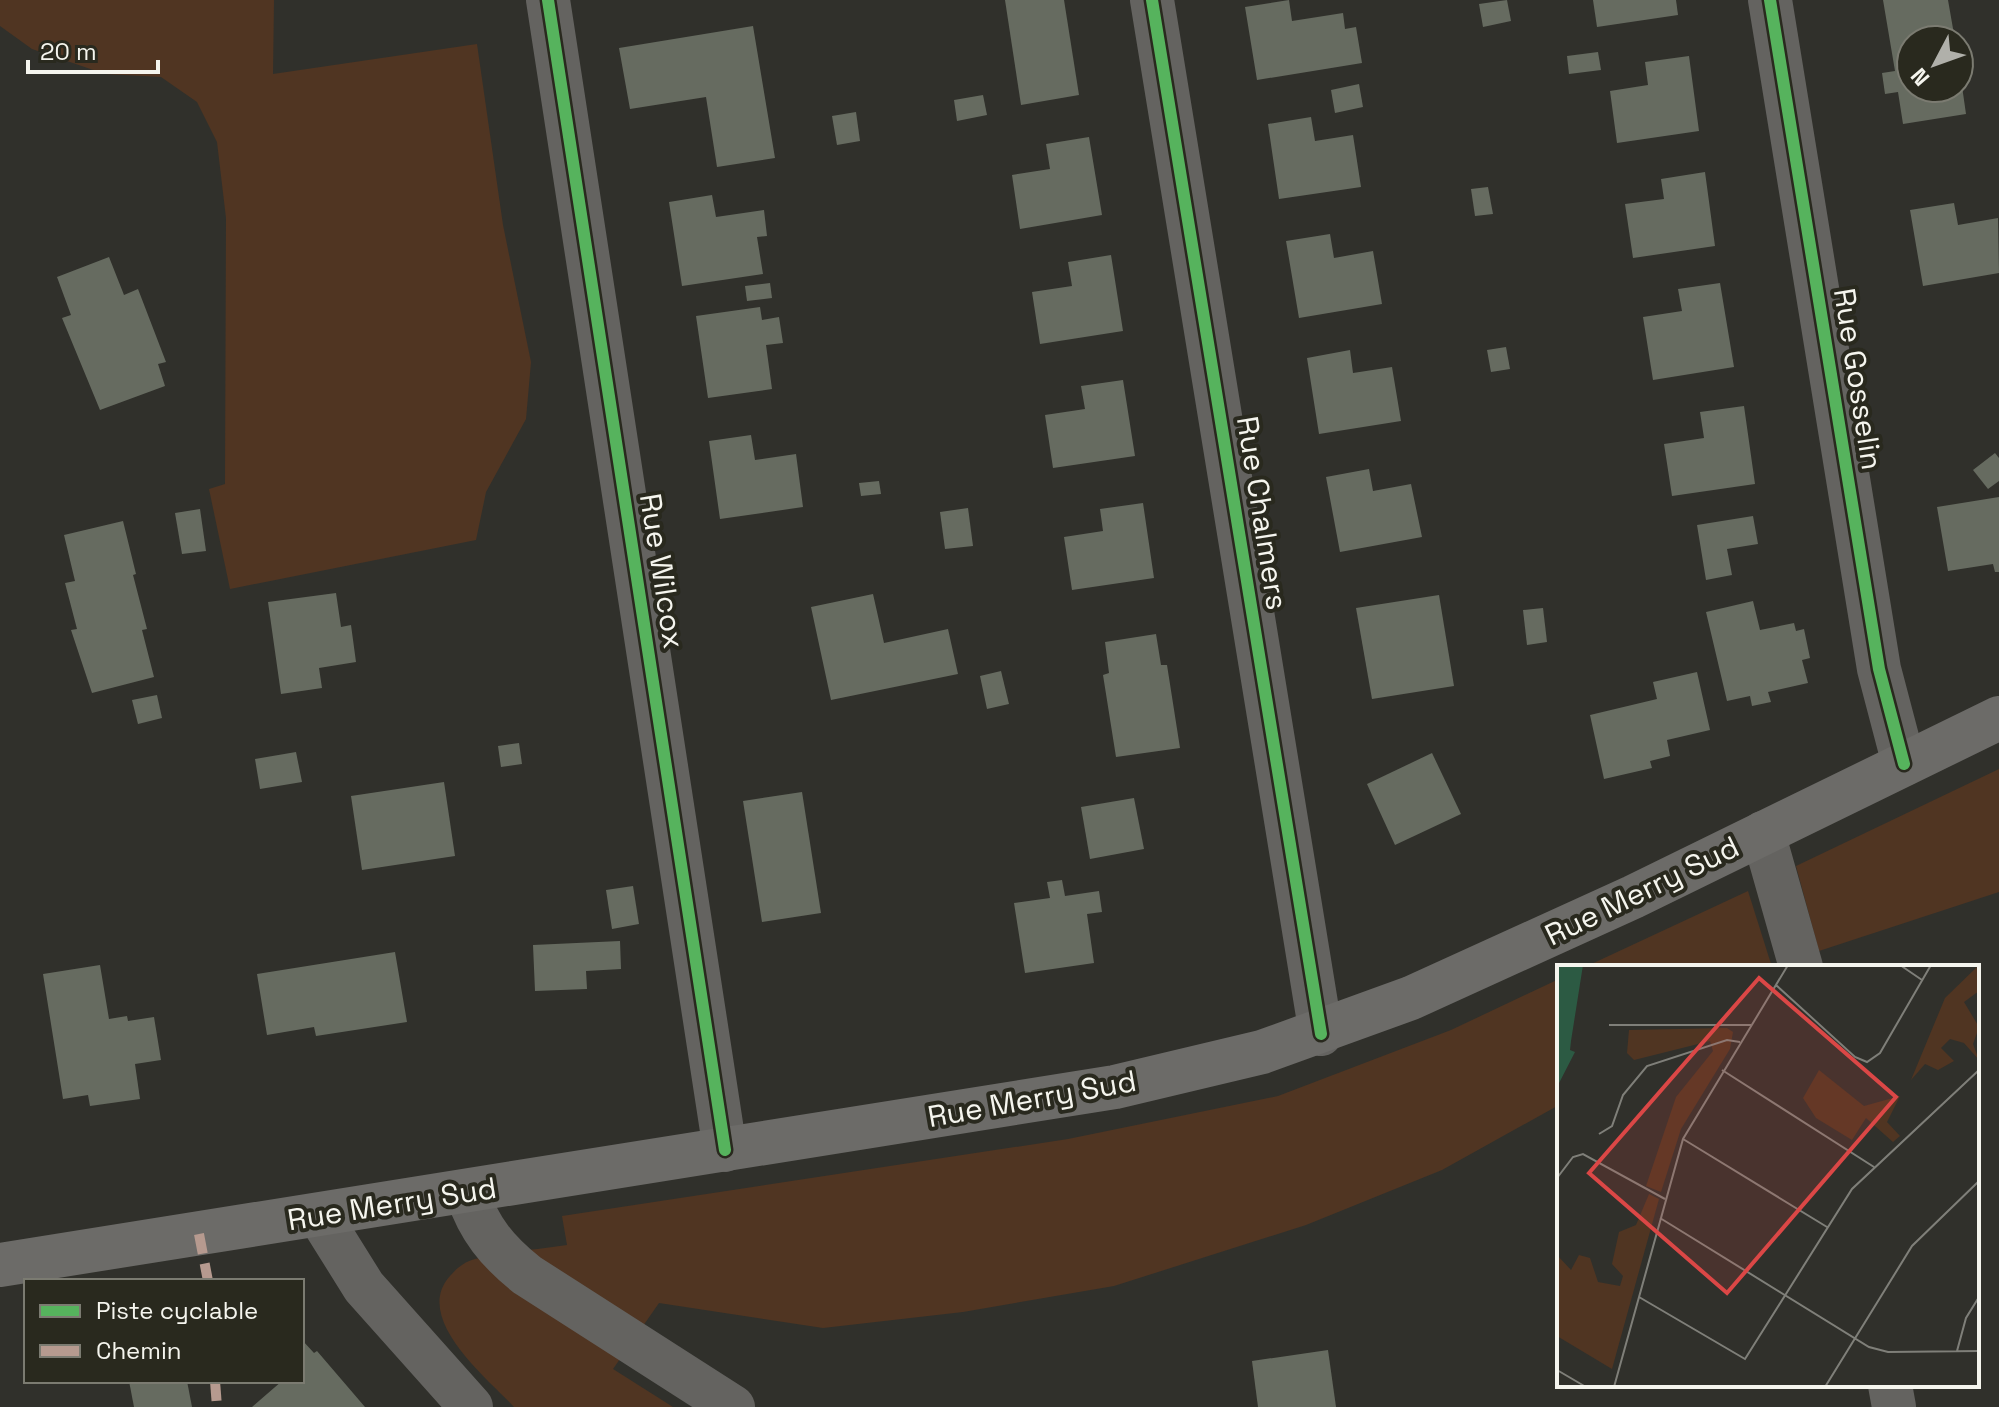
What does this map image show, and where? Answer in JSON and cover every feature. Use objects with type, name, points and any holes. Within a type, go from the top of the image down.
[{"type":"main road","name":"Rue Merry Sud","points":[[0,1265],[467,1193],[1115,1087],[1199,1069],[1321,1034],[1511,954],[1999,718]]},
{"type":"street","name":"Rue Wilcox","points":[[548,0],[725,1150]]},
{"type":"street","name":"Rue Chalmers","points":[[1152,0],[1321,1034]]},
{"type":"street","name":"Rue Gosselin","points":[[1770,0],[1879,669],[1904,764]]},
{"type":"street","points":[[1763,833],[1800,965]]},
{"type":"street","points":[[467,1193],[475,1219],[497,1250],[527,1275],[733,1407]]},
{"type":"street","points":[[319,1215],[364,1287],[471,1407]]},
{"type":"street","points":[[1890,1387],[1894,1407]]},
{"type":"shaded area","points":[[0,0],[274,0],[273,74],[477,44],[503,225],[531,362],[526,419],[486,492],[476,540],[230,589],[209,489],[225,484],[226,218],[217,142],[197,102],[161,77],[105,74],[32,49],[0,26]]},
{"type":"shaded area","points":[[1999,769],[1999,892],[1819,951],[1796,866]]},
{"type":"shaded area","points":[[1748,891],[1771,965],[1589,965]]},
{"type":"shaded area","points":[[1557,980],[1557,1106],[1442,1170],[1306,1225],[1114,1286],[963,1312],[823,1328],[659,1303],[613,1369],[673,1407],[514,1407],[458,1346],[446,1328],[440,1310],[441,1292],[450,1276],[467,1262],[497,1254],[567,1245],[562,1216],[1068,1139],[1278,1096],[1451,1030]]},
{"type":"building","points":[[1005,0],[1064,0],[1079,95],[1021,105]]},
{"type":"building","points":[[1289,0],[1292,21],[1343,13],[1345,29],[1356,27],[1362,63],[1257,80],[1245,7]]},
{"type":"building","points":[[1507,0],[1511,21],[1483,27],[1479,4]]},
{"type":"building","points":[[1593,0],[1676,0],[1678,15],[1597,27]]},
{"type":"building","points":[[1883,0],[1948,0],[1952,24],[1895,24],[1895,71]]},
{"type":"building","points":[[753,26],[775,158],[717,167],[706,97],[630,109],[619,48]]},
{"type":"building","points":[[1598,52],[1601,70],[1569,74],[1567,56]]},
{"type":"building","points":[[1689,56],[1699,131],[1617,143],[1610,91],[1648,85],[1645,62]]},
{"type":"building","points":[[1895,71],[1895,92],[1885,94],[1882,73]]},
{"type":"building","points":[[1359,84],[1363,107],[1335,113],[1331,90]]},
{"type":"building","points":[[983,95],[987,115],[957,121],[954,100]]},
{"type":"building","points":[[1900,104],[1965,104],[1966,114],[1903,124]]},
{"type":"building","points":[[856,112],[860,141],[837,145],[832,116]]},
{"type":"building","points":[[1311,117],[1315,141],[1353,135],[1361,187],[1279,199],[1268,124]]},
{"type":"building","points":[[1089,137],[1102,215],[1020,229],[1012,175],[1050,169],[1046,144]]},
{"type":"building","points":[[1705,172],[1715,246],[1633,258],[1625,204],[1664,199],[1661,179]]},
{"type":"building","points":[[1488,187],[1493,214],[1475,216],[1471,189]]},
{"type":"building","points":[[712,195],[716,217],[764,210],[767,236],[757,237],[763,274],[682,286],[669,202]]},
{"type":"building","points":[[1954,203],[1958,225],[1998,218],[1999,273],[1923,286],[1910,210]]},
{"type":"building","points":[[1330,234],[1334,258],[1373,251],[1382,304],[1299,318],[1286,241]]},
{"type":"building","points":[[1111,255],[1123,331],[1040,344],[1032,292],[1072,286],[1068,262]]},
{"type":"building","points":[[109,257],[124,295],[138,289],[166,362],[158,364],[165,386],[100,410],[62,318],[71,315],[57,277]]},
{"type":"building","points":[[770,283],[772,298],[747,301],[745,286]]},
{"type":"building","points":[[1720,283],[1734,367],[1653,380],[1643,317],[1682,311],[1678,289]]},
{"type":"building","points":[[760,307],[762,320],[779,317],[783,343],[766,345],[772,389],[708,398],[696,316]]},
{"type":"building","points":[[1506,347],[1510,369],[1491,372],[1487,350]]},
{"type":"building","points":[[1350,350],[1353,373],[1392,367],[1401,421],[1319,434],[1307,358]]},
{"type":"building","points":[[1123,380],[1135,456],[1053,468],[1045,415],[1085,409],[1081,386]]},
{"type":"building","points":[[1744,406],[1755,484],[1672,496],[1664,444],[1704,438],[1700,412]]},
{"type":"building","points":[[751,435],[755,460],[796,454],[803,507],[720,519],[709,441]]},
{"type":"building","points":[[1995,453],[1999,458],[1999,481],[1988,489],[1973,470]]},
{"type":"building","points":[[1369,469],[1373,491],[1411,484],[1422,537],[1340,552],[1326,477]]},
{"type":"building","points":[[879,481],[881,494],[861,496],[859,483]]},
{"type":"building","points":[[1999,497],[1999,572],[1995,572],[1993,564],[1948,571],[1937,507]]},
{"type":"building","points":[[1143,503],[1154,578],[1072,590],[1064,537],[1103,531],[1100,509]]},
{"type":"building","points":[[968,508],[973,546],[945,549],[940,512]]},
{"type":"building","points":[[200,509],[206,551],[182,554],[175,513]]},
{"type":"building","points":[[1753,516],[1758,544],[1727,549],[1732,575],[1706,580],[1697,525]]},
{"type":"building","points":[[123,521],[147,629],[142,630],[154,677],[92,693],[71,630],[77,629],[65,583],[75,581],[64,535]]},
{"type":"building","points":[[336,593],[341,627],[351,625],[356,662],[319,668],[322,688],[281,694],[268,602]]},
{"type":"building","points":[[873,594],[884,643],[948,629],[958,674],[831,700],[811,607]]},
{"type":"building","points":[[1439,595],[1454,686],[1372,699],[1356,608]]},
{"type":"building","points":[[1753,601],[1760,630],[1794,623],[1796,631],[1804,629],[1810,658],[1802,660],[1808,683],[1768,692],[1771,702],[1752,706],[1750,696],[1727,701],[1706,612]]},
{"type":"building","points":[[1543,608],[1547,642],[1527,645],[1523,610]]},
{"type":"building","points":[[1156,634],[1161,665],[1167,665],[1180,748],[1116,757],[1103,675],[1109,673],[1105,642]]},
{"type":"building","points":[[1001,671],[1009,704],[987,709],[980,676]]},
{"type":"building","points":[[1697,672],[1710,730],[1667,740],[1670,756],[1650,761],[1652,768],[1604,779],[1590,715],[1657,699],[1653,682]]},
{"type":"building","points":[[157,695],[162,718],[138,724],[132,700]]},
{"type":"building","points":[[519,743],[522,764],[501,767],[498,746]]},
{"type":"building","points":[[296,752],[302,782],[260,789],[255,759]]},
{"type":"building","points":[[1432,753],[1461,814],[1395,845],[1367,784]]},
{"type":"building","points":[[444,782],[455,856],[362,870],[351,796]]},
{"type":"building","points":[[802,792],[821,913],[762,922],[743,801]]},
{"type":"building","points":[[1134,798],[1144,849],[1090,859],[1081,807]]},
{"type":"building","points":[[1062,880],[1065,896],[1099,891],[1102,912],[1087,914],[1094,963],[1025,973],[1014,903],[1050,898],[1047,882]]},
{"type":"building","points":[[633,886],[639,924],[612,929],[606,890]]},
{"type":"building","points":[[620,941],[621,969],[586,971],[587,989],[535,991],[533,945]]},
{"type":"building","points":[[395,952],[407,1022],[316,1036],[314,1027],[267,1035],[257,974]]},
{"type":"building","points":[[100,965],[109,1019],[127,1016],[128,1021],[154,1017],[161,1060],[135,1064],[140,1099],[90,1106],[88,1095],[63,1099],[43,974]]},
{"type":"building","points":[[304,1342],[314,1353],[317,1351],[365,1407],[252,1407],[280,1383],[304,1383]]},
{"type":"building","points":[[1328,1350],[1336,1407],[1258,1407],[1252,1361]]},
{"type":"building","points":[[129,1383],[187,1383],[192,1407],[134,1407]]},
{"type":"marked path","points":[[199,1234],[208,1279]]},
{"type":"marked path","points":[[215,1383],[217,1407]]},
{"type":"cycle path","points":[[548,0],[725,1150]]},
{"type":"cycle path","points":[[1152,0],[1321,1034]]},
{"type":"cycle path","points":[[1770,0],[1879,669],[1904,764]]}]
